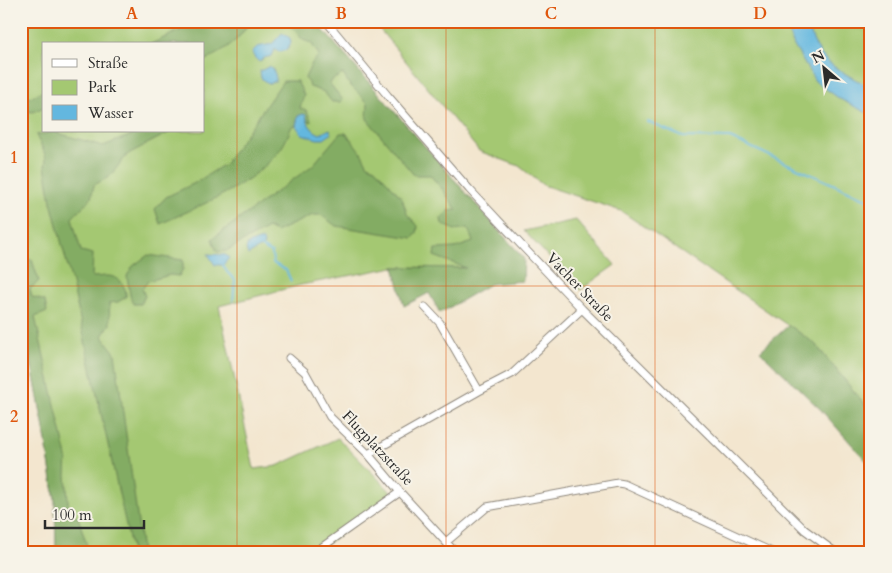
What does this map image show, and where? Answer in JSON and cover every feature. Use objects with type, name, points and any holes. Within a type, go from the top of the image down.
[{"type":"street","name":"Vacher Straße","points":[[326,21],[469,189],[582,309],[806,530],[835,552]]},
{"type":"street","points":[[425,307],[440,322],[479,391]]},
{"type":"street","points":[[368,454],[512,374],[582,309]]},
{"type":"street","name":"Flugplatzstraße","points":[[289,358],[306,372],[330,416],[368,454],[455,552]]},
{"type":"street","points":[[446,542],[487,507],[624,484],[772,552]]},
{"type":"street","points":[[315,552],[400,492]]},
{"type":"green space","points":[[21,21],[315,21],[524,259],[468,268],[394,267],[301,285],[219,306],[254,469],[277,466],[338,438],[395,496],[315,552],[56,552],[55,499],[27,341],[21,323]]},
{"type":"green space","points":[[200,21],[249,21],[236,40],[205,60],[205,42],[155,42]]},
{"type":"green space","points":[[286,21],[315,21],[524,259],[523,281],[490,284],[440,313],[429,293],[404,306],[394,267],[466,268],[434,256],[435,249],[455,248],[473,242],[468,228],[455,230],[442,224],[441,218],[448,211],[457,210],[430,175],[414,175],[367,119],[368,103],[349,84],[343,74],[332,80],[330,84],[343,100],[340,102],[332,102],[324,92],[310,87],[305,78],[312,63],[319,55],[311,43],[303,40]]},
{"type":"green space","points":[[373,21],[871,21],[871,412],[815,344],[621,211],[543,185],[519,166],[479,151]]},
{"type":"green space","points":[[283,81],[297,81],[304,95],[300,108],[306,110],[311,122],[298,116],[296,126],[292,126],[282,147],[257,172],[226,193],[160,224],[155,209],[166,197],[195,183],[225,164]]},
{"type":"green space","points":[[42,92],[42,108],[33,112],[26,111],[21,114],[21,101]]},
{"type":"green space","points":[[54,132],[103,146],[140,132],[170,132],[128,154],[109,177],[94,185],[91,198],[72,218],[81,251],[93,254],[92,277],[109,276],[116,278],[124,286],[126,293],[126,297],[118,302],[109,303],[110,324],[102,336],[115,353],[142,552],[132,552],[72,283],[51,202],[45,166],[46,158],[36,135]]},
{"type":"green space","points":[[340,133],[346,133],[368,165],[375,168],[402,198],[407,214],[418,226],[417,233],[413,238],[336,226],[321,215],[313,215],[276,232],[268,228],[226,251],[217,252],[212,239],[313,165]]},
{"type":"green space","points":[[21,210],[28,242],[21,246]]},
{"type":"green space","points":[[576,220],[615,265],[580,290],[524,231]]},
{"type":"green space","points":[[148,255],[183,260],[183,269],[179,276],[170,275],[148,281],[142,289],[145,296],[141,304],[133,304],[127,276],[133,266]]},
{"type":"green space","points":[[21,257],[32,260],[39,281],[30,289],[32,297],[45,301],[47,312],[35,317],[67,457],[66,475],[69,513],[78,517],[89,552],[56,552],[55,499],[43,423],[27,341],[21,323]]},
{"type":"green space","points":[[789,325],[815,344],[871,412],[871,466],[821,410],[760,351]]},
{"type":"water","points":[[785,21],[808,21],[811,35],[822,56],[838,70],[871,88],[871,115],[840,99],[815,81],[794,46]]},
{"type":"water","points":[[282,33],[290,38],[291,43],[286,50],[280,52],[275,49],[272,56],[264,58],[259,62],[252,52],[257,47],[272,44]]},
{"type":"water","points":[[270,66],[276,76],[276,81],[268,84],[261,78],[260,71]]},
{"type":"water","points":[[306,115],[314,131],[320,134],[330,129],[331,134],[324,139],[317,139],[302,134],[296,126],[298,116]]},
{"type":"water","points":[[263,240],[264,245],[248,255],[246,249],[248,244]]},
{"type":"water","points":[[208,254],[226,255],[229,258],[223,265],[215,265]]},
{"type":"waterway","points":[[648,122],[683,137],[730,138],[871,201]]},
{"type":"waterway","points":[[261,247],[272,253],[273,263],[286,270],[291,281]]},
{"type":"waterway","points":[[223,265],[235,280],[233,301]]}]
